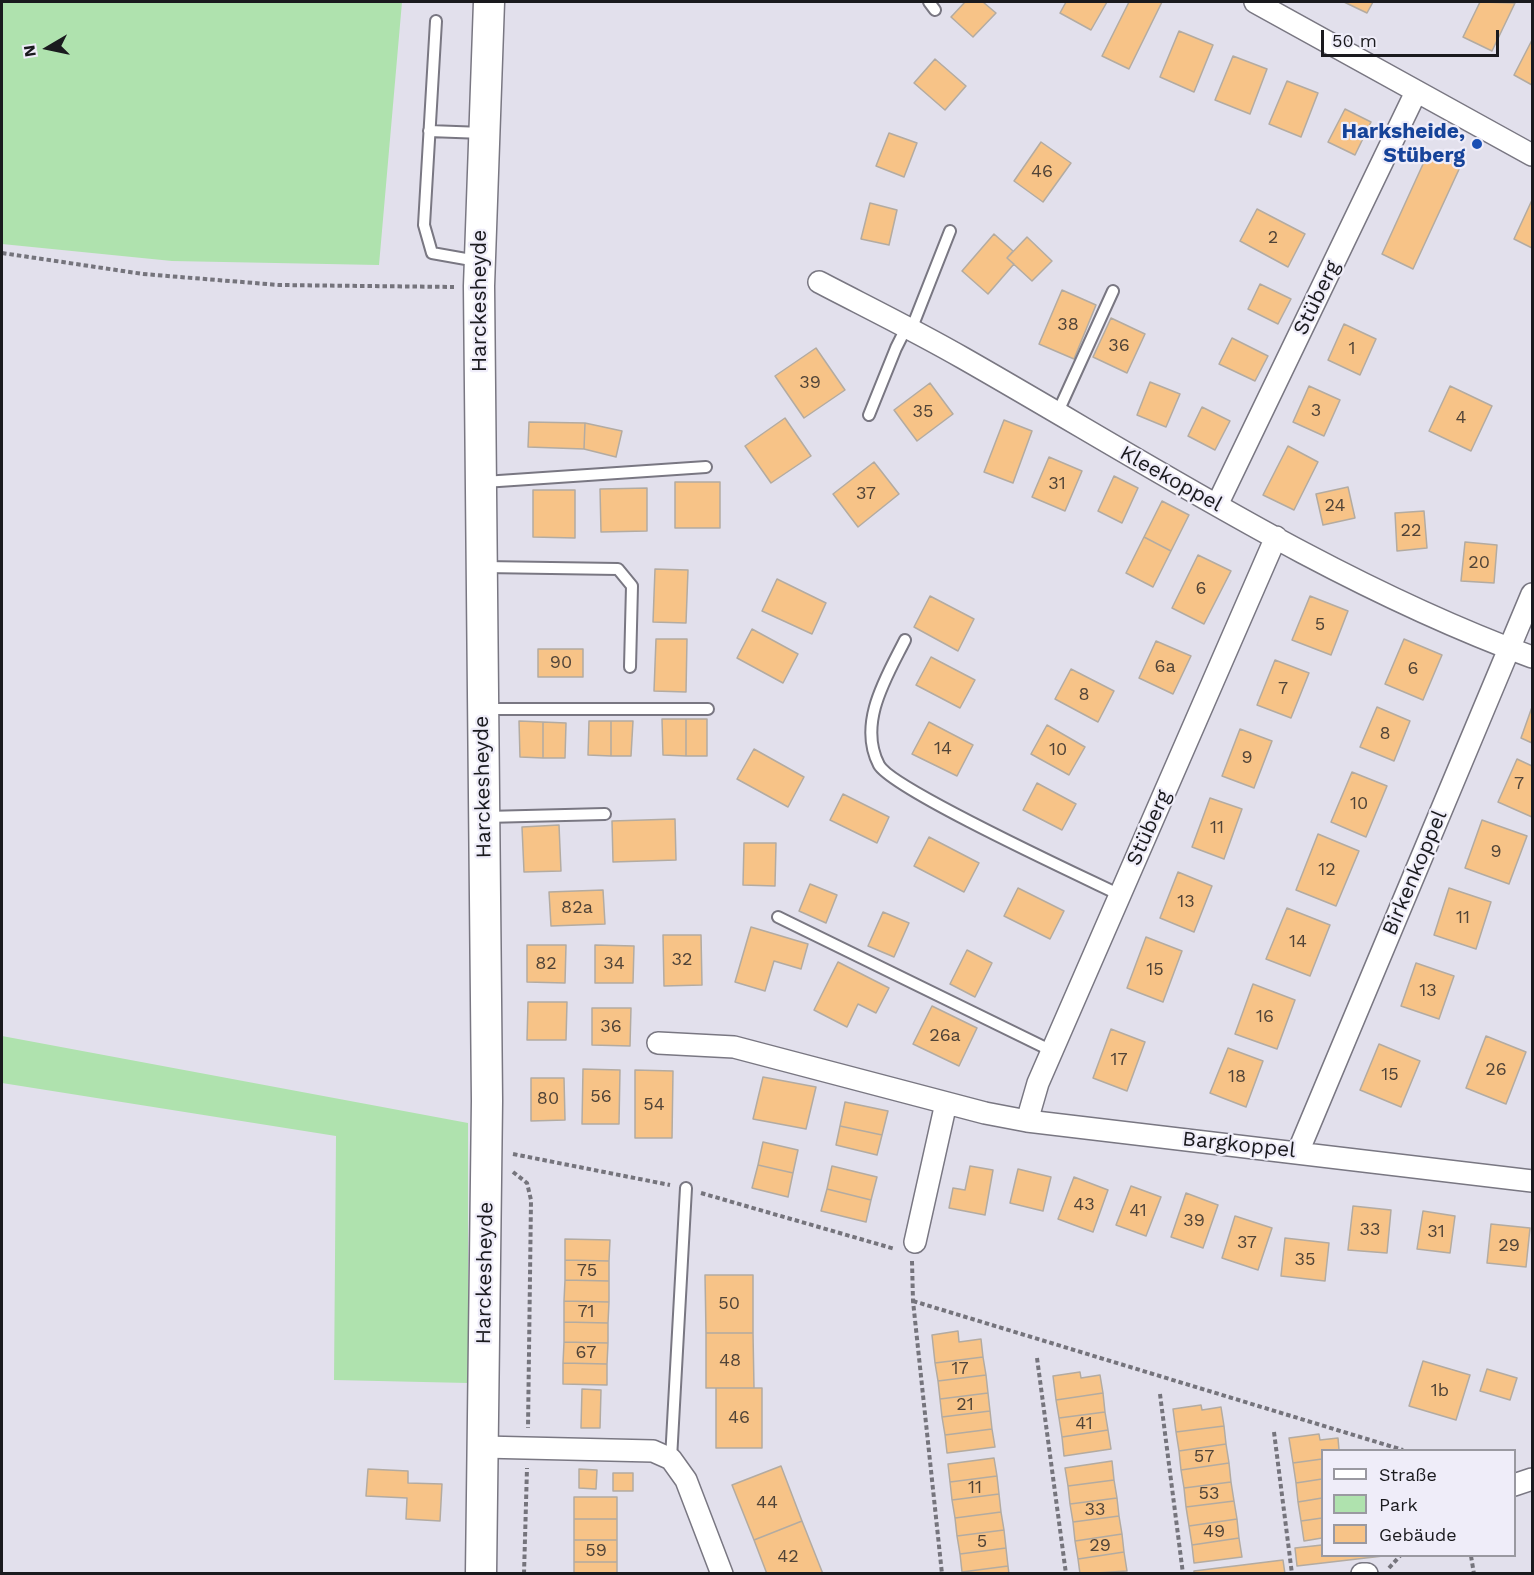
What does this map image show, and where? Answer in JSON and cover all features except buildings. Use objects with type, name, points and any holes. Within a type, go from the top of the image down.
[{"type":"main road","name":"Harckesheyde","points":[[481,1574],[487,1101],[479,274],[489,2]]},
{"type":"street","points":[[1255,2],[1533,155]]},
{"type":"street","name":"Stüberg","points":[[1217,505],[1416,92]]},
{"type":"street","name":"Kleekoppel","points":[[819,282],[963,357],[1057,415],[1276,537],[1385,594],[1533,657]]},
{"type":"street","name":"Stüberg","points":[[1027,1121],[1038,1083],[1276,537]]},
{"type":"street","name":"Birkenkoppel","points":[[1298,1152],[1533,594]]},
{"type":"street","name":"Bargkoppel","points":[[658,1043],[734,1047],[946,1103],[1027,1121],[1533,1181]]},
{"type":"street","points":[[914,1248],[946,1103]]},
{"type":"street","points":[[483,1447],[653,1451],[671,1459],[686,1480],[722,1574]]},
{"type":"street","points":[[1516,1485],[1533,1479]]},
{"type":"lane","points":[[436,21],[424,225],[432,253],[479,274]]},
{"type":"lane","points":[[429,131],[483,133]]},
{"type":"lane","points":[[869,415],[896,348],[909,329],[950,231]]},
{"type":"lane","points":[[1057,415],[1113,291]]},
{"type":"lane","points":[[480,482],[706,467]]},
{"type":"lane","points":[[481,566],[618,569],[632,586],[630,667]]},
{"type":"lane","points":[[905,640],[879,693],[873,712],[872,730],[880,766],[894,779],[927,798],[1120,895]]},
{"type":"lane","points":[[482,709],[708,709]]},
{"type":"lane","points":[[483,817],[604,814]]},
{"type":"lane","points":[[778,917],[1052,1051]]},
{"type":"lane","points":[[671,1459],[686,1188]]},
{"type":"path","points":[[2,253],[143,274],[279,285],[430,289],[479,274]]},
{"type":"path","points":[[510,1153],[686,1188],[914,1248],[910,1273],[942,1574]]},
{"type":"path","points":[[913,1301],[1399,1449]]},
{"type":"path","points":[[1037,1358],[1066,1574]]},
{"type":"path","points":[[1160,1394],[1183,1574]]},
{"type":"path","points":[[1274,1432],[1292,1574]]},
{"type":"path","points":[[524,1574],[527,1449]]},
{"type":"path","points":[[1384,1574],[1399,1557]]},
{"type":"path","points":[[1471,1557],[1474,1574]]},
{"type":"green space","points":[[2,2],[402,2],[379,265],[172,261],[2,244]]},
{"type":"green space","points":[[2,1036],[468,1123],[468,1383],[334,1380],[336,1136],[2,1083]]},
{"type":"place","name":"Harksheide, Stüberg","points":[[1477,144]]}]
